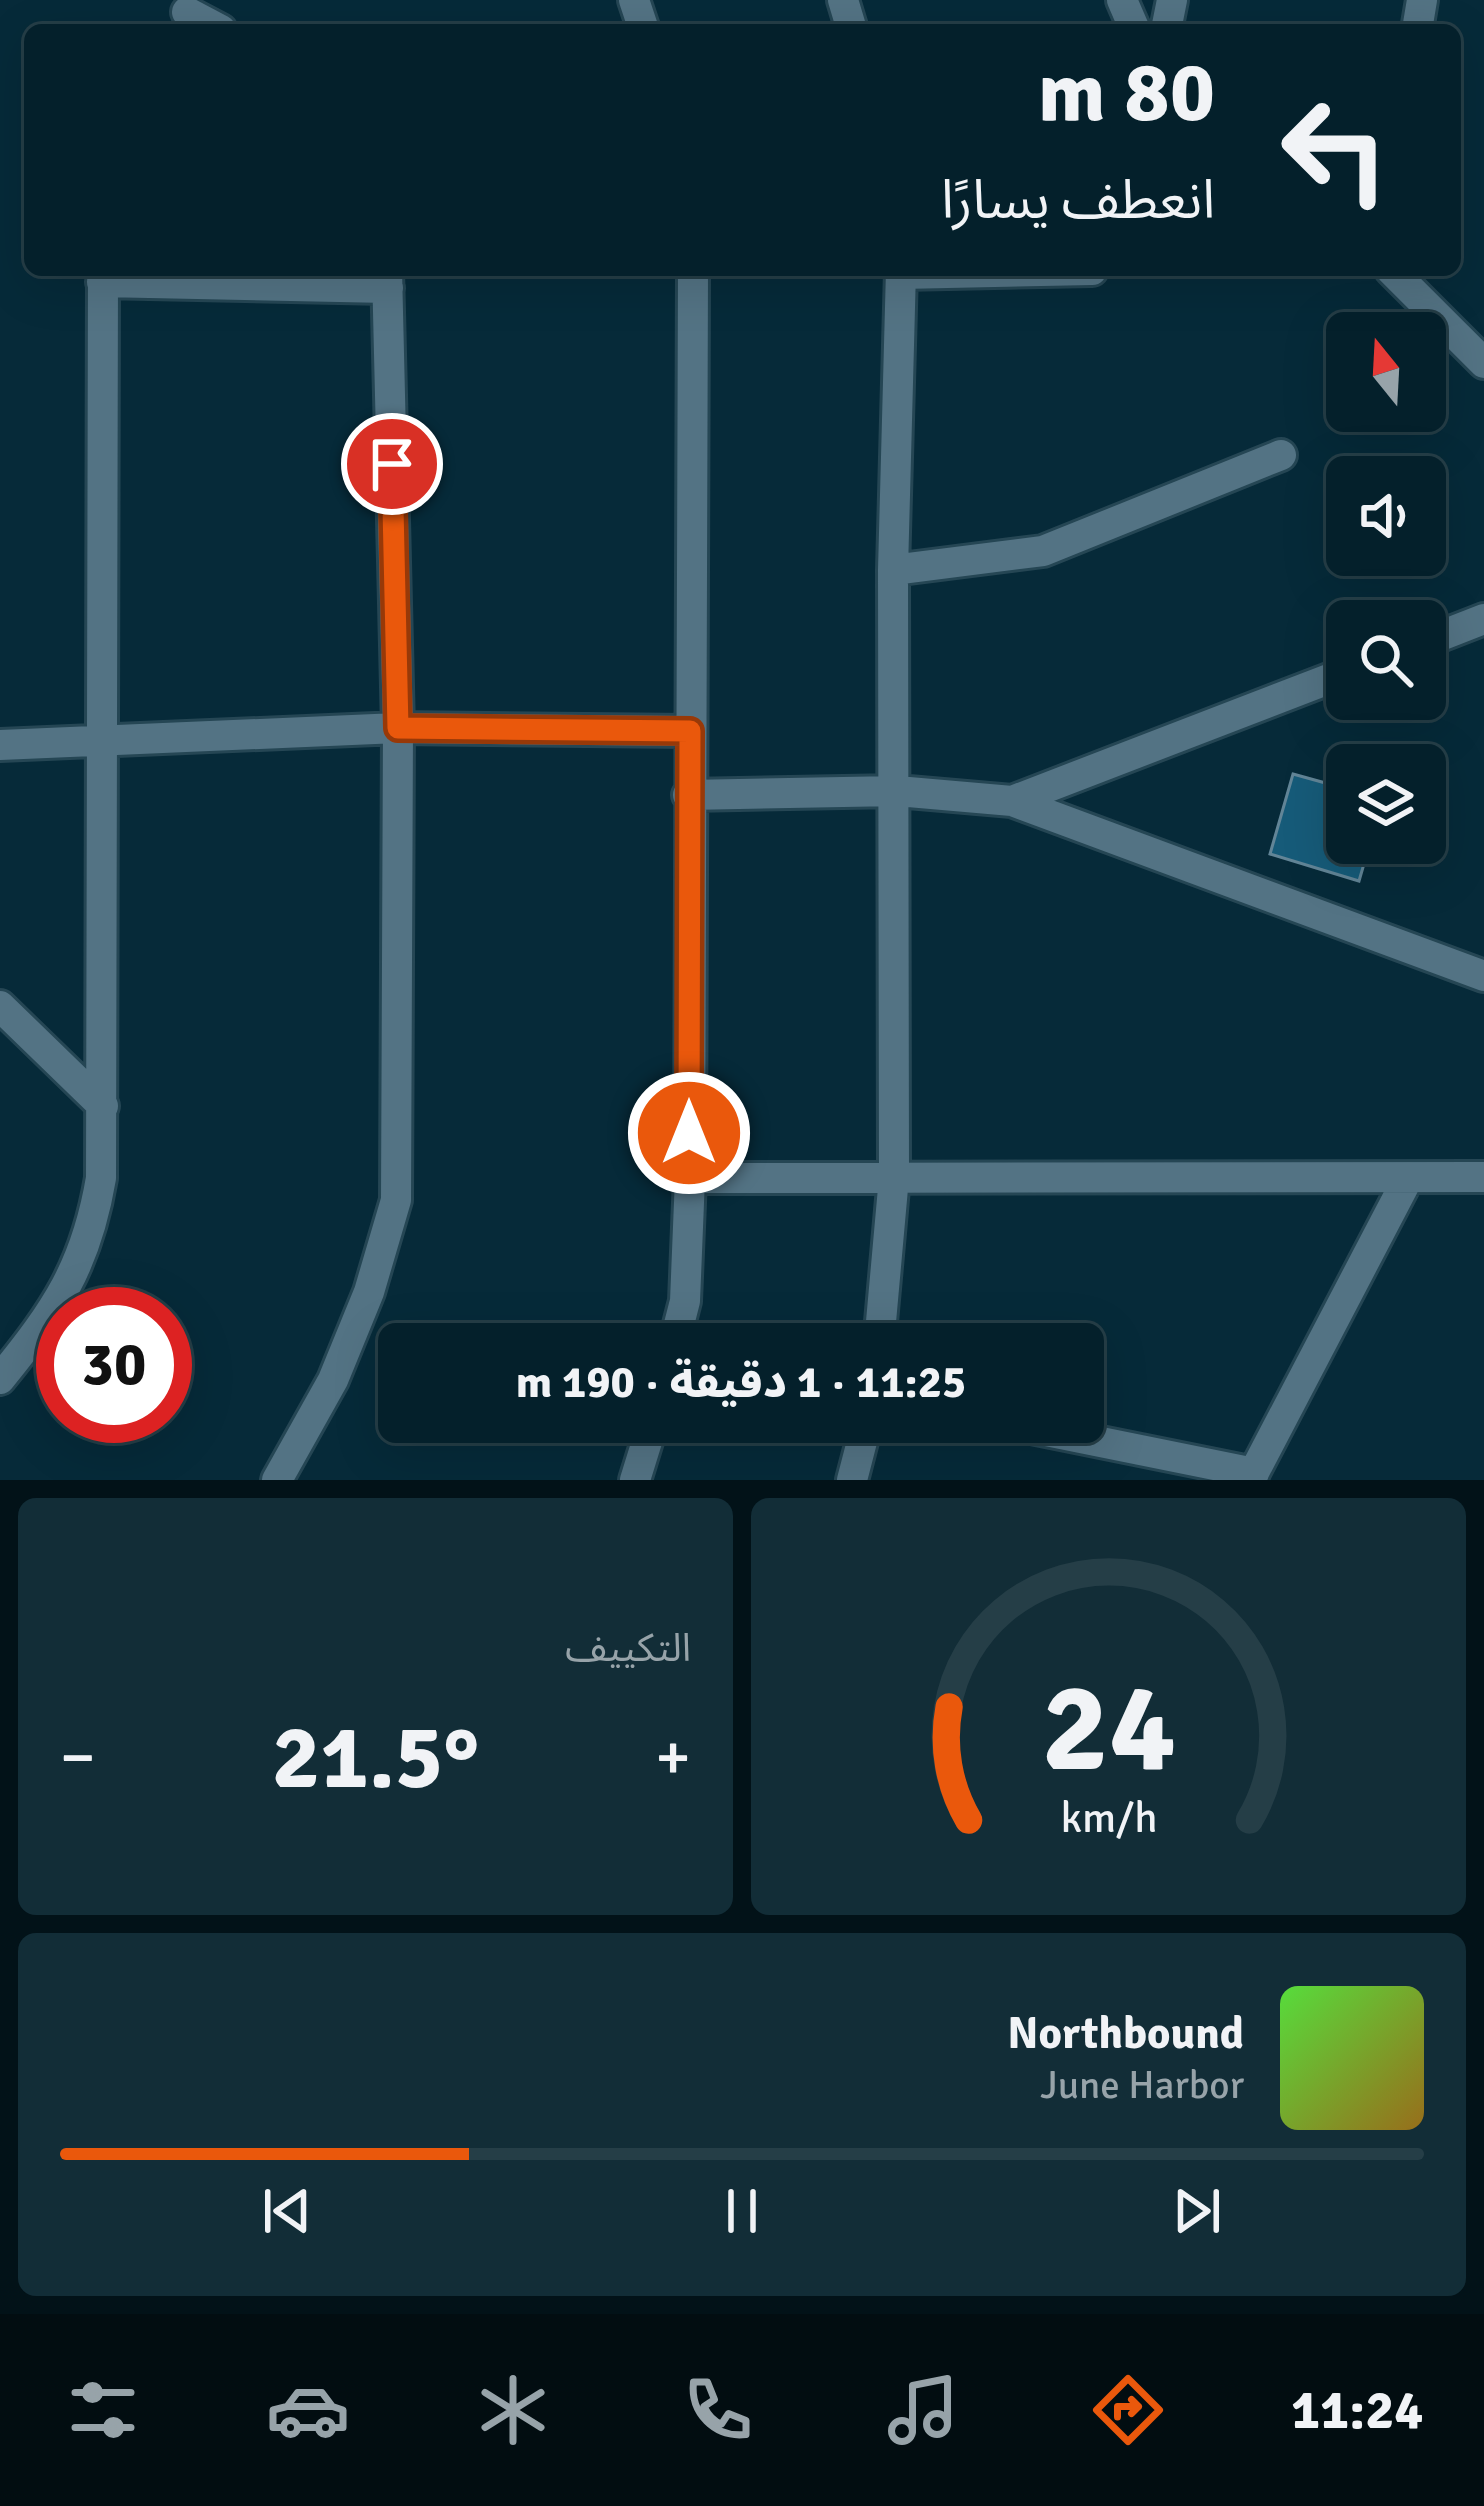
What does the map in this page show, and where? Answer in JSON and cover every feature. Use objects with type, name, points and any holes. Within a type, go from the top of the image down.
[{"type":"street","points":[[5,1361],[75,1278],[93,1228],[103,1106],[103,276],[388,279],[398,728],[396,1201],[369,1292],[333,1380],[278,1480]]},
{"type":"street","points":[[679,1323],[685,1301],[690,1178],[693,276]]},
{"type":"street","points":[[881,1323],[894,1177],[897,790],[893,570],[901,276]]},
{"type":"street","points":[[1397,276],[1484,363]]},
{"type":"street","points":[[893,570],[1043,551],[1094,535],[1281,455]]},
{"type":"street","points":[[1446,634],[1484,619]]},
{"type":"street","points":[[1012,801],[1326,680]]},
{"type":"street","points":[[0,745],[398,728],[690,731]]},
{"type":"street","points":[[688,794],[897,790],[1012,801],[1484,976]]},
{"type":"street","points":[[0,1006],[103,1106]]},
{"type":"street","points":[[690,1178],[1484,1177]]},
{"type":"street","points":[[1099,1443],[1252,1476],[1407,1180]]},
{"type":"street","points":[[635,1480],[646,1443]]},
{"type":"street","points":[[852,1480],[862,1443]]},
{"type":"building","points":[[1293,774],[1326,783],[1326,864],[1364,864],[1359,881],[1270,854]]},
{"type":"route","points":[[392,464],[398,728],[690,731],[689,1133]]}]
